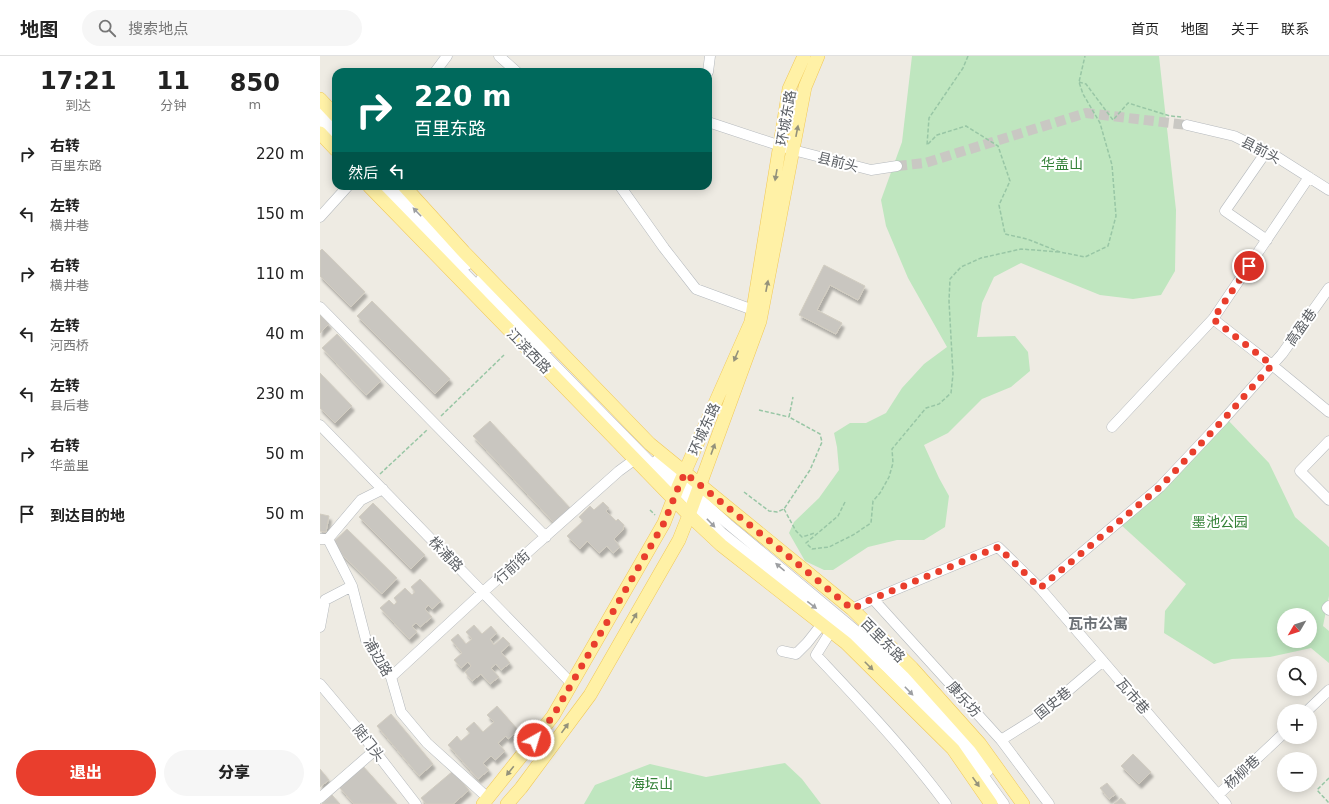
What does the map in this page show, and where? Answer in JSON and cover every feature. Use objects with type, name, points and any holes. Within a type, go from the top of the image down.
[{"type":"main road","name":"环城东路","points":[[507,804],[521,788],[590,694],[679,540],[695,500],[760,321],[787,148],[789,89],[804,56]]},
{"type":"main road","name":"环城东路","points":[[486,801],[553,716],[664,523],[679,485],[751,322],[787,148],[805,87],[818,56]]},
{"type":"main road","points":[[320,99],[332,112]]},
{"type":"main road","points":[[320,133],[332,146]]},
{"type":"main road","name":"江滨西路","points":[[373,190],[634,460],[679,485],[695,500]]},
{"type":"main road","name":"江滨西路","points":[[408,190],[464,252],[644,438],[679,485],[695,500]]},
{"type":"main road","name":"百里东路","points":[[695,500],[787,555],[852,609],[912,668],[980,744],[1023,804]]},
{"type":"main road","name":"百里东路","points":[[695,500],[721,545],[846,643],[953,749],[991,804]]},
{"type":"street","points":[[499,56],[512,68]]},
{"type":"street","points":[[708,68],[710,56]]},
{"type":"street","points":[[437,68],[444,57]]},
{"type":"street","points":[[320,110],[332,124]]},
{"type":"street","name":"县前头","points":[[1187,121],[1234,136],[1277,157],[1329,190]]},
{"type":"street","points":[[320,123],[332,136]]},
{"type":"street","name":"县前头","points":[[712,123],[787,148],[871,170],[897,166]]},
{"type":"street","points":[[1266,152],[1225,211],[1266,240]]},
{"type":"street","points":[[1112,427],[1213,319],[1309,177]]},
{"type":"street","points":[[320,218],[344,190]]},
{"type":"street","points":[[383,190],[656,468],[679,485]]},
{"type":"street","points":[[395,190],[659,462],[679,485]]},
{"type":"street","points":[[623,190],[664,248],[696,289],[753,310]]},
{"type":"street","name":"高盈巷","points":[[1040,588],[1160,487],[1282,354],[1329,288]]},
{"type":"street","points":[[320,307],[546,536]]},
{"type":"street","points":[[1213,319],[1329,412]]},
{"type":"street","name":"株浦路","points":[[320,424],[572,684]]},
{"type":"street","points":[[1329,442],[1300,471],[1329,500]]},
{"type":"street","name":"行前街","points":[[391,677],[483,592],[619,471],[634,460]]},
{"type":"street","points":[[324,539],[361,500],[383,489]]},
{"type":"street","points":[[695,500],[722,533],[839,626],[887,668],[960,743],[1004,804]]},
{"type":"street","points":[[695,500],[728,524],[890,659],[969,743],[1011,804]]},
{"type":"street","name":"浦边路","points":[[324,539],[352,586],[366,640],[391,677],[401,712],[427,743],[486,801]]},
{"type":"street","name":"瓦市巷","points":[[872,599],[998,547],[1040,588],[1226,804]]},
{"type":"street","points":[[320,627],[325,600],[352,586]]},
{"type":"street","points":[[852,609],[872,599]]},
{"type":"street","name":"康乐坊","points":[[872,599],[1001,740],[1049,804]]},
{"type":"street","points":[[1329,606],[1327,608],[1329,610]]},
{"type":"street","points":[[782,651],[796,654],[826,628]]},
{"type":"street","points":[[826,628],[816,655],[875,718],[931,783],[946,804]]},
{"type":"street","name":"国史巷","points":[[1001,740],[1036,718],[1103,661]]},
{"type":"street","name":"陡门头","points":[[320,684],[357,728],[374,752],[416,804]]},
{"type":"street","points":[[1314,704],[1329,690]]},
{"type":"street","name":"杨柳巷","points":[[1218,795],[1277,740]]},
{"type":"street","points":[[320,798],[374,752]]},
{"type":"path","points":[[968,56],[963,68],[929,118],[927,145],[938,135],[966,126],[998,146],[1010,181],[999,205],[1005,234],[1027,239],[1060,252]]},
{"type":"path","points":[[845,502],[838,516],[806,543],[812,549],[829,547],[853,535],[871,523],[873,501],[880,493],[889,477],[893,463],[892,450],[926,408],[939,404],[951,393],[953,374],[949,301],[950,279],[960,267],[981,258],[1021,249],[1060,252],[1085,257],[1108,246],[1116,216],[1112,165],[1100,123],[1083,94],[1079,82],[1085,56]]},
{"type":"path","points":[[1079,82],[1086,84],[1113,120],[1128,103],[1187,121]]},
{"type":"path","points":[[789,418],[793,397]]},
{"type":"path","points":[[744,492],[769,512],[777,512],[784,509],[810,470],[822,442],[820,434],[789,418],[759,410]]},
{"type":"path","points":[[784,509],[796,531],[802,537],[817,533]]},
{"type":"path","points":[[1329,778],[1317,790],[1329,803]]},
{"type":"green space","name":"华盖山","points":[[912,56],[1159,56],[1176,210],[1175,271],[1161,295],[1133,299],[1100,295],[1021,263],[994,277],[982,303],[977,337],[1015,336],[1028,352],[1030,371],[1011,387],[982,399],[948,433],[924,445],[949,496],[945,527],[924,540],[897,540],[868,547],[833,570],[824,570],[805,561],[789,533],[794,522],[819,498],[839,470],[834,433],[850,423],[866,423],[886,413],[902,388],[924,364],[947,347],[908,278],[886,226],[881,200],[902,142]]},
{"type":"green space","name":"墨池公园","points":[[1226,418],[1269,463],[1295,517],[1329,547],[1329,596],[1323,626],[1329,631],[1329,663],[1311,648],[1270,657],[1232,659],[1214,664],[1164,633],[1165,611],[1186,584],[1120,524]]},
{"type":"green space","name":"海坛山","points":[[785,763],[802,779],[821,804],[584,804],[595,785],[650,764],[706,777]]},
{"type":"building","points":[[322,249],[365,292],[351,307],[320,276],[320,251]]},
{"type":"building","points":[[824,265],[865,286],[858,300],[830,285],[817,310],[842,323],[836,334],[799,315]]},
{"type":"building","points":[[372,301],[450,379],[435,394],[357,316]]},
{"type":"building","points":[[320,315],[329,324],[320,333]]},
{"type":"building","points":[[337,334],[381,381],[366,395],[322,348]]},
{"type":"building","points":[[320,373],[352,406],[335,423],[320,408]]},
{"type":"building","points":[[490,421],[571,509],[555,524],[473,436]]},
{"type":"building","points":[[603,502],[609,508],[606,511],[616,521],[618,519],[624,525],[623,530],[614,539],[620,547],[613,553],[607,546],[599,553],[587,541],[580,549],[567,536],[583,521],[579,517],[590,506],[594,510]]},
{"type":"building","points":[[373,503],[425,555],[411,569],[359,517]]},
{"type":"building","points":[[320,514],[329,516],[326,532],[320,531]]},
{"type":"building","points":[[347,529],[397,578],[382,594],[331,544]]},
{"type":"building","points":[[420,579],[441,601],[432,609],[428,605],[425,609],[432,617],[420,627],[416,623],[412,626],[417,632],[409,639],[380,608],[389,600],[394,605],[397,602],[394,598],[405,588],[412,595],[415,592],[411,587]]},
{"type":"building","points":[[474,625],[482,634],[491,626],[497,633],[490,639],[494,645],[503,637],[510,644],[501,652],[510,663],[501,670],[496,664],[491,668],[499,677],[490,684],[481,674],[472,681],[465,672],[471,666],[468,662],[461,668],[454,660],[462,653],[451,640],[458,634],[466,644],[472,639],[466,632]]},
{"type":"building","points":[[497,706],[518,730],[508,739],[506,736],[498,743],[505,751],[495,760],[491,756],[483,763],[489,770],[478,779],[448,745],[457,736],[461,741],[470,733],[466,729],[474,722],[483,732],[494,722],[487,715]]},
{"type":"building","points":[[391,714],[433,764],[419,776],[377,726]]},
{"type":"building","points":[[1133,754],[1151,772],[1139,784],[1121,766]]},
{"type":"building","points":[[362,765],[397,804],[354,804],[339,787]]},
{"type":"building","points":[[320,769],[329,780],[320,787]]},
{"type":"building","points":[[453,771],[469,790],[453,804],[426,804],[421,798]]},
{"type":"building","points":[[1107,783],[1116,794],[1109,799],[1100,788]]},
{"type":"building","points":[[332,795],[340,804],[322,804]]},
{"type":"building","points":[[1121,798],[1126,804],[1114,804]]},
{"type":"tunnel","points":[[897,166],[925,163],[1086,113],[1187,125]]},
{"type":"district","name":"瓦市公寓","points":[[1098,624]]},
{"type":"route","points":[[534,740],[553,716],[664,523],[685,473],[699,486],[787,555],[852,609],[872,599],[998,547],[1040,588],[1160,487],[1272,365],[1213,319],[1249,266]]}]
